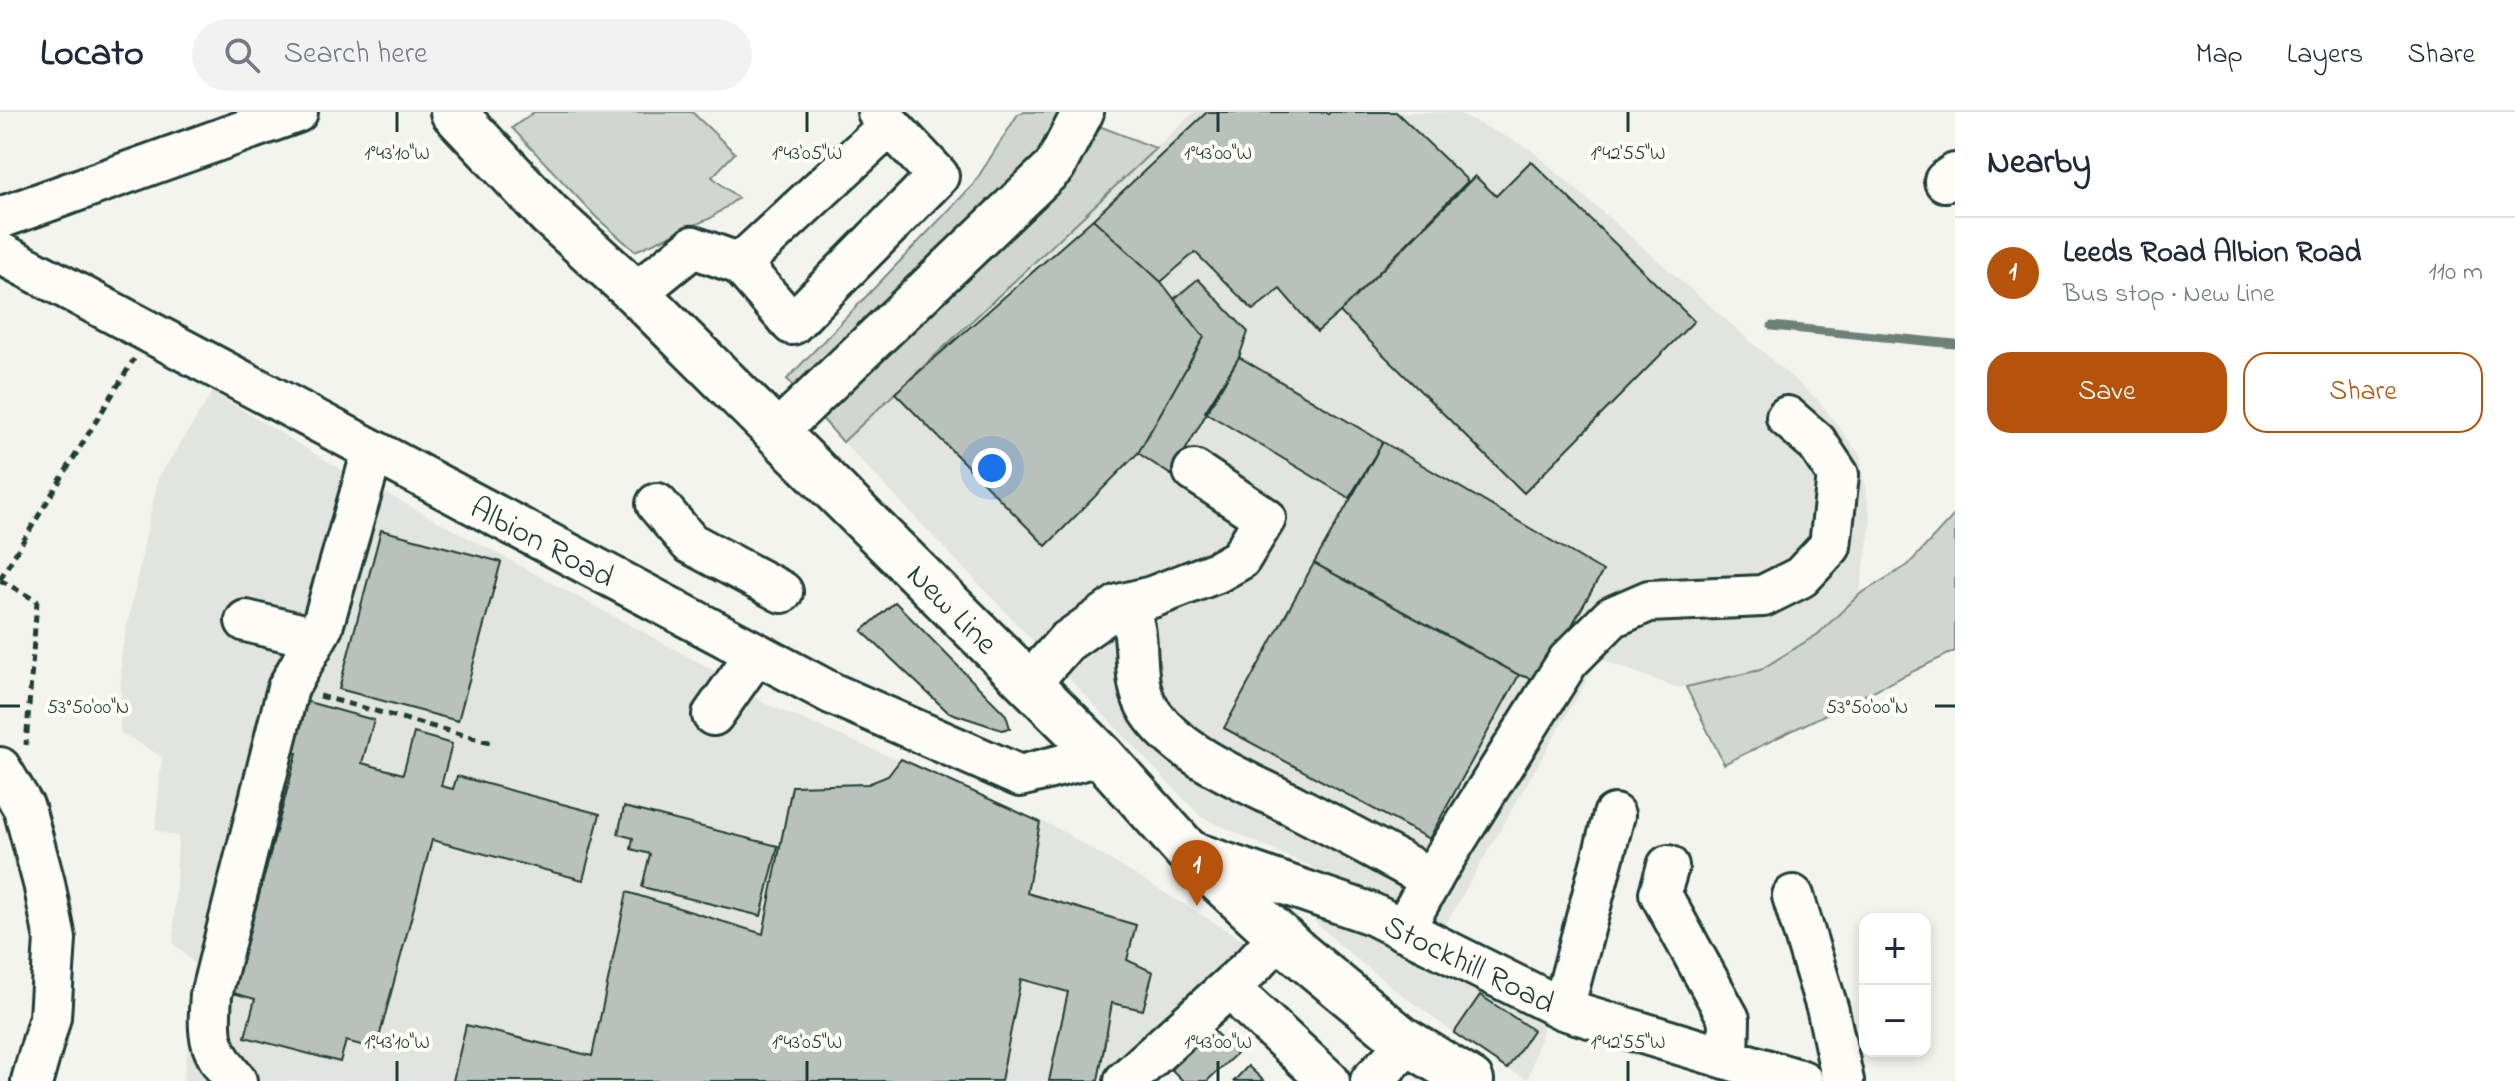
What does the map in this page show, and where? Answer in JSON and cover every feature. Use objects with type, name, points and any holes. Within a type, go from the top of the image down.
[{"type":"main road","name":"New Line","points":[[453,112],[549,214],[636,293],[1101,755],[1186,850],[1280,936],[1409,1043],[1471,1081]]},
{"type":"street","points":[[777,432],[1055,166],[1083,112]]},
{"type":"street","points":[[0,218],[277,115]]},
{"type":"street","points":[[636,293],[693,247],[740,264],[792,324],[938,176],[884,118],[740,264]]},
{"type":"street","name":"Albion Road","points":[[0,253],[833,694],[1020,776],[1101,755]]},
{"type":"street","points":[[1403,930],[1568,661],[1612,617],[1649,601],[1763,596],[1801,577],[1830,546],[1838,475],[1816,442],[1787,417]]},
{"type":"street","points":[[236,1081],[216,1057],[208,1033],[211,995],[288,688],[322,627],[373,451]]},
{"type":"street","points":[[1029,684],[1066,642],[1098,618],[1125,604],[1217,572],[1240,559],[1265,518],[1194,471]]},
{"type":"street","points":[[657,504],[690,543],[782,592]]},
{"type":"street","points":[[662,604],[690,543]]},
{"type":"street","points":[[1125,604],[1134,625],[1138,679],[1143,697],[1149,710],[1169,734],[1208,761],[1432,879]]},
{"type":"street","points":[[246,621],[316,638]]},
{"type":"street","points":[[713,715],[756,654]]},
{"type":"street","points":[[13,759],[55,939],[50,1017],[32,1081]]},
{"type":"street","points":[[1563,1009],[1614,815]]},
{"type":"street","name":"Stockhill Road","points":[[1186,850],[1372,914],[1563,1009],[1802,1081]]},
{"type":"street","points":[[1668,866],[1660,893],[1729,1019],[1728,1059]]},
{"type":"street","points":[[1793,896],[1828,1011],[1843,1081]]},
{"type":"street","points":[[1125,1081],[1250,968],[1280,936]]},
{"type":"street","points":[[1247,1005],[1329,1081]]},
{"type":"street","points":[[1371,1081],[1409,1043]]},
{"type":"path","points":[[13,759],[37,601],[0,579],[140,348]]},
{"type":"path","points":[[288,688],[493,743]]},
{"type":"shaded area","points":[[534,112],[692,112],[735,153],[712,177],[738,198],[711,218],[635,251],[597,218],[512,128]]},
{"type":"shaded area","points":[[1063,112],[1156,148],[843,442],[787,379],[973,185],[1018,114]]},
{"type":"shaded area","points":[[1194,112],[1456,112],[1530,149],[1818,400],[1860,455],[1871,521],[1860,594],[1818,634],[1760,670],[1678,688],[1599,659],[1444,927],[1201,817],[843,442]]},
{"type":"shaded area","points":[[213,392],[330,463],[717,672],[764,703],[1055,827],[1247,942],[1239,962],[1093,1081],[183,1081],[200,969],[173,943],[178,837],[155,830],[162,757],[120,732],[121,654],[158,478]]},
{"type":"shaded area","points":[[1955,514],[1955,651],[1724,764],[1686,687],[1760,670],[1818,634],[1860,594],[1908,565]]},
{"type":"shaded area","points":[[1307,914],[1347,921],[1547,1015],[1528,1079],[1507,1069],[1390,986]]},
{"type":"building","points":[[1207,112],[1396,112],[1468,181],[1317,332],[1280,289],[1253,310],[1195,252],[1161,282],[1093,219]]},
{"type":"building","points":[[1531,161],[1694,321],[1524,493],[1340,312],[1475,176],[1496,196]]},
{"type":"building","points":[[1093,219],[1161,282],[1204,337],[1138,453],[1046,546],[895,393]]},
{"type":"building","points":[[1198,279],[1248,332],[1239,357],[1171,475],[1138,453],[1204,337],[1174,299]]},
{"type":"building","points":[[1239,357],[1383,442],[1349,498],[1205,412]]},
{"type":"building","points":[[1383,442],[1603,571],[1540,681],[1519,675],[1314,563]]},
{"type":"building","points":[[381,530],[501,562],[458,721],[339,689]]},
{"type":"building","points":[[1314,563],[1519,675],[1429,839],[1224,728]]},
{"type":"building","points":[[895,602],[1006,715],[1010,728],[1002,730],[948,712],[862,631]]},
{"type":"building","points":[[297,699],[374,720],[362,763],[403,774],[414,733],[452,744],[441,786],[453,789],[457,776],[600,814],[583,880],[432,840],[376,1049],[346,1041],[340,1062],[245,1037],[255,999],[233,993],[297,753],[283,750]]},
{"type":"building","points":[[901,759],[1040,822],[1027,893],[1136,925],[1127,960],[1153,972],[1143,1010],[1112,1003],[1098,1081],[1049,1081],[1068,992],[1021,979],[1001,1081],[453,1081],[466,1025],[592,1056],[627,892],[763,934],[792,786],[868,784],[888,776]]},
{"type":"building","points":[[624,807],[778,846],[761,916],[642,887],[650,854],[631,849],[633,838],[618,834]]},
{"type":"building","points":[[1480,995],[1533,1030],[1507,1069],[1454,1033]]},
{"type":"building","points":[[1212,1029],[1236,1054],[1207,1081],[1183,1081],[1171,1069]]},
{"type":"building","points":[[1248,1066],[1264,1081],[1234,1081]]},
{"type":"waterway","points":[[1772,326],[1955,344]]},
{"type":"place","name":"Leeds Road Albion Road","points":[[1197,906]]}]
